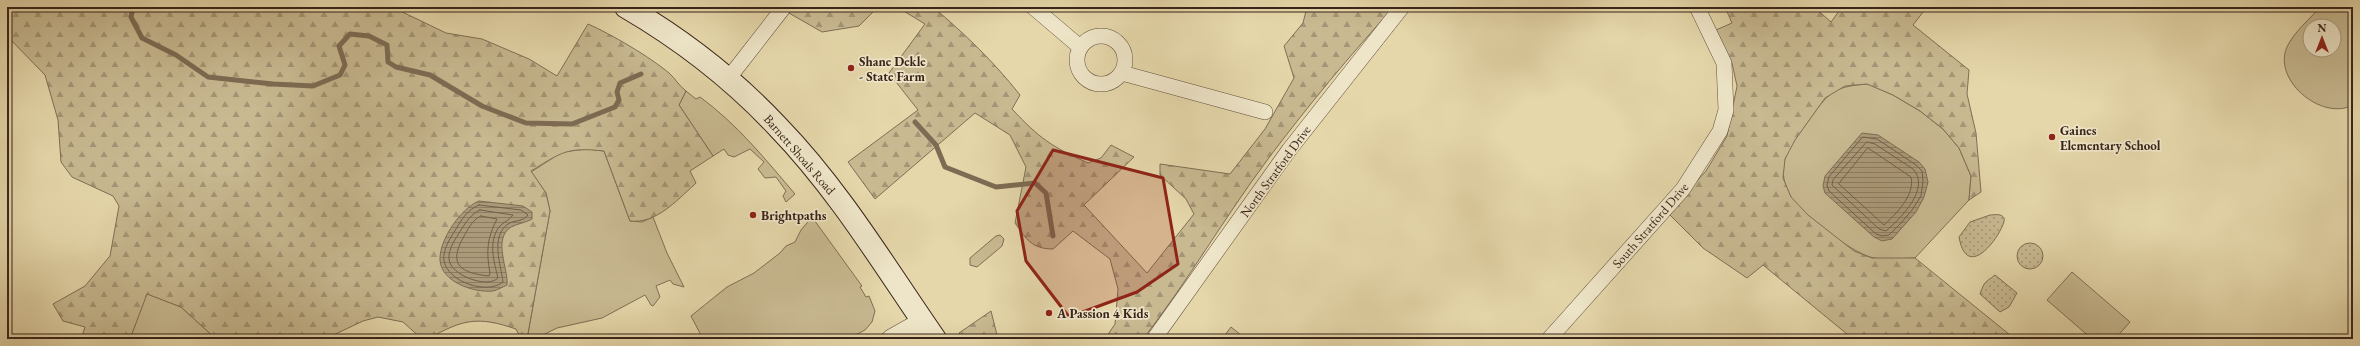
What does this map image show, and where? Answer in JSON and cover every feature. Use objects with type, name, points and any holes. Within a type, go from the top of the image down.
[{"type":"main road","name":"Barnett Shoals Road","points":[[639,10],[728,79],[778,127],[816,171],[935,339]]},
{"type":"street","points":[[728,79],[784,7]]},
{"type":"street","points":[[1033,7],[1080,47]]},
{"type":"street","name":"North Stratford Drive","points":[[1154,339],[1289,150],[1402,7]]},
{"type":"street","name":"South Stratford Drive","points":[[1549,339],[1683,188],[1720,131],[1726,110],[1724,63],[1697,7]]},
{"type":"street","points":[[1107,36],[1114,39],[1120,44],[1126,58],[1122,73],[1116,79],[1104,84],[1092,82],[1085,78],[1077,63],[1080,47],[1092,37],[1107,36]]},
{"type":"street","points":[[1122,73],[1265,112]]},
{"type":"street","points":[[891,339],[923,321]]},
{"type":"highlighted area","points":[[1053,150],[1163,178],[1178,264],[1137,292],[1069,317],[1026,261],[1017,211]]},
{"type":"green space","points":[[7,7],[392,7],[446,33],[482,39],[529,59],[557,76],[588,24],[630,46],[652,60],[671,75],[686,91],[679,105],[713,156],[690,171],[696,183],[680,198],[657,215],[639,221],[630,221],[604,151],[581,150],[565,152],[550,159],[531,171],[546,193],[550,211],[527,339],[521,339],[516,329],[491,322],[481,321],[451,327],[428,339],[422,339],[403,322],[378,317],[363,321],[325,339],[216,339],[181,307],[147,294],[130,339],[81,339],[85,327],[63,321],[53,304],[85,286],[110,256],[119,206],[113,196],[72,177],[61,162],[58,120],[45,75],[7,36]]},
{"type":"green space","points":[[794,7],[878,7],[859,26],[822,32],[789,13]]},
{"type":"green space","points":[[897,7],[933,7],[945,17],[968,38],[1020,95],[1012,109],[1038,135],[1055,147],[1088,163],[1101,158],[1111,145],[1134,157],[1084,205],[1147,273],[1194,214],[1186,199],[1160,175],[1160,164],[1230,174],[1265,129],[1294,78],[1284,46],[1303,23],[1307,7],[1394,7],[1329,82],[1268,159],[1143,339],[1105,339],[1115,324],[1118,289],[1110,259],[1073,231],[1053,249],[1046,249],[1035,245],[1026,238],[1015,223],[1026,167],[1010,135],[975,113],[875,199],[848,162],[918,110],[889,73],[925,24]]},
{"type":"green space","points":[[1725,7],[1814,7],[1831,22],[1842,7],[1927,7],[1913,25],[1969,70],[1967,94],[1976,133],[1981,192],[1969,200],[1971,176],[1959,148],[1943,129],[1920,111],[1893,95],[1867,84],[1845,86],[1825,98],[1795,140],[1785,159],[1783,178],[1791,197],[1808,215],[1854,251],[1872,258],[1915,258],[2015,339],[1853,339],[1763,265],[1747,278],[1703,248],[1668,213],[1706,171],[1727,136],[1737,86],[1732,63],[1716,30],[1732,23]]},
{"type":"green space","points":[[2320,7],[2353,7],[2353,105],[2340,109],[2327,107],[2314,102],[2302,94],[2292,83],[2286,71],[2284,58],[2288,45],[2302,27],[2302,58],[2342,58],[2342,18],[2310,18]]},
{"type":"green space","points":[[1868,84],[1893,95],[1920,111],[1943,129],[1959,148],[1971,176],[1969,200],[1915,258],[1875,258],[1861,253],[1839,240],[1805,213],[1791,197],[1785,183],[1783,168],[1789,149],[1821,103],[1839,89]]},
{"type":"green space","points":[[686,91],[696,99],[700,97],[739,131],[795,194],[786,202],[783,196],[786,191],[776,177],[765,178],[758,169],[764,162],[750,149],[734,157],[728,155],[724,149],[713,156],[679,105]]},
{"type":"green space","points":[[587,149],[604,151],[630,221],[642,222],[653,217],[667,253],[684,287],[673,284],[670,280],[656,286],[660,297],[653,306],[645,295],[602,318],[557,328],[535,339],[527,339],[550,211],[546,193],[531,172],[562,152]]},
{"type":"green space","points":[[1990,215],[2003,216],[2004,223],[1994,241],[1986,249],[1978,255],[1970,257],[1964,251],[1959,237],[1970,222]]},
{"type":"green space","points":[[812,217],[862,286],[860,287],[866,297],[869,296],[875,311],[872,322],[865,330],[848,339],[703,339],[691,316],[727,287],[754,273],[780,253],[786,246],[795,242],[801,230]]},
{"type":"green space","points":[[1000,235],[1004,239],[1002,246],[977,267],[970,265],[970,258],[996,236]]},
{"type":"green space","points":[[2030,243],[2039,247],[2043,256],[2039,265],[2030,269],[2021,265],[2017,256],[2021,247]]},
{"type":"green space","points":[[2072,272],[2130,322],[2115,339],[2092,339],[2047,300]]},
{"type":"green space","points":[[1995,275],[2017,293],[2009,307],[2000,312],[1980,294],[1986,282]]},
{"type":"green space","points":[[146,293],[181,307],[216,339],[130,339]]},
{"type":"green space","points":[[991,311],[998,339],[964,339],[959,333]]},
{"type":"green space","points":[[1231,327],[1246,339],[1222,339]]},
{"type":"water","points":[[1862,133],[1878,135],[1919,162],[1925,169],[1928,182],[1924,197],[1916,212],[1892,239],[1882,241],[1874,237],[1825,193],[1823,186],[1825,176]]},
{"type":"water","points":[[479,201],[523,206],[532,212],[532,219],[513,226],[505,232],[502,247],[507,285],[493,291],[468,288],[452,280],[442,268],[440,260],[443,243],[452,226],[465,210]]},
{"type":"waterway","points":[[133,7],[131,17],[142,38],[176,55],[208,77],[273,84],[313,86],[340,75],[345,65],[339,46],[350,34],[369,36],[387,45],[388,62],[396,67],[430,75],[482,106],[526,123],[572,124],[615,107],[619,100],[617,92],[620,83],[641,74]]},
{"type":"waterway","points":[[915,122],[936,145],[945,167],[996,187],[1035,183],[1046,193],[1053,236]]},
{"type":"place","name":"Shane Dekle - State Farm","points":[[851,68]]},
{"type":"place","name":"Gaines Elementary School","points":[[2052,137]]},
{"type":"place","name":"Brightpaths","points":[[753,215]]},
{"type":"place","name":"A Passion 4 Kids","points":[[1049,313]]}]
